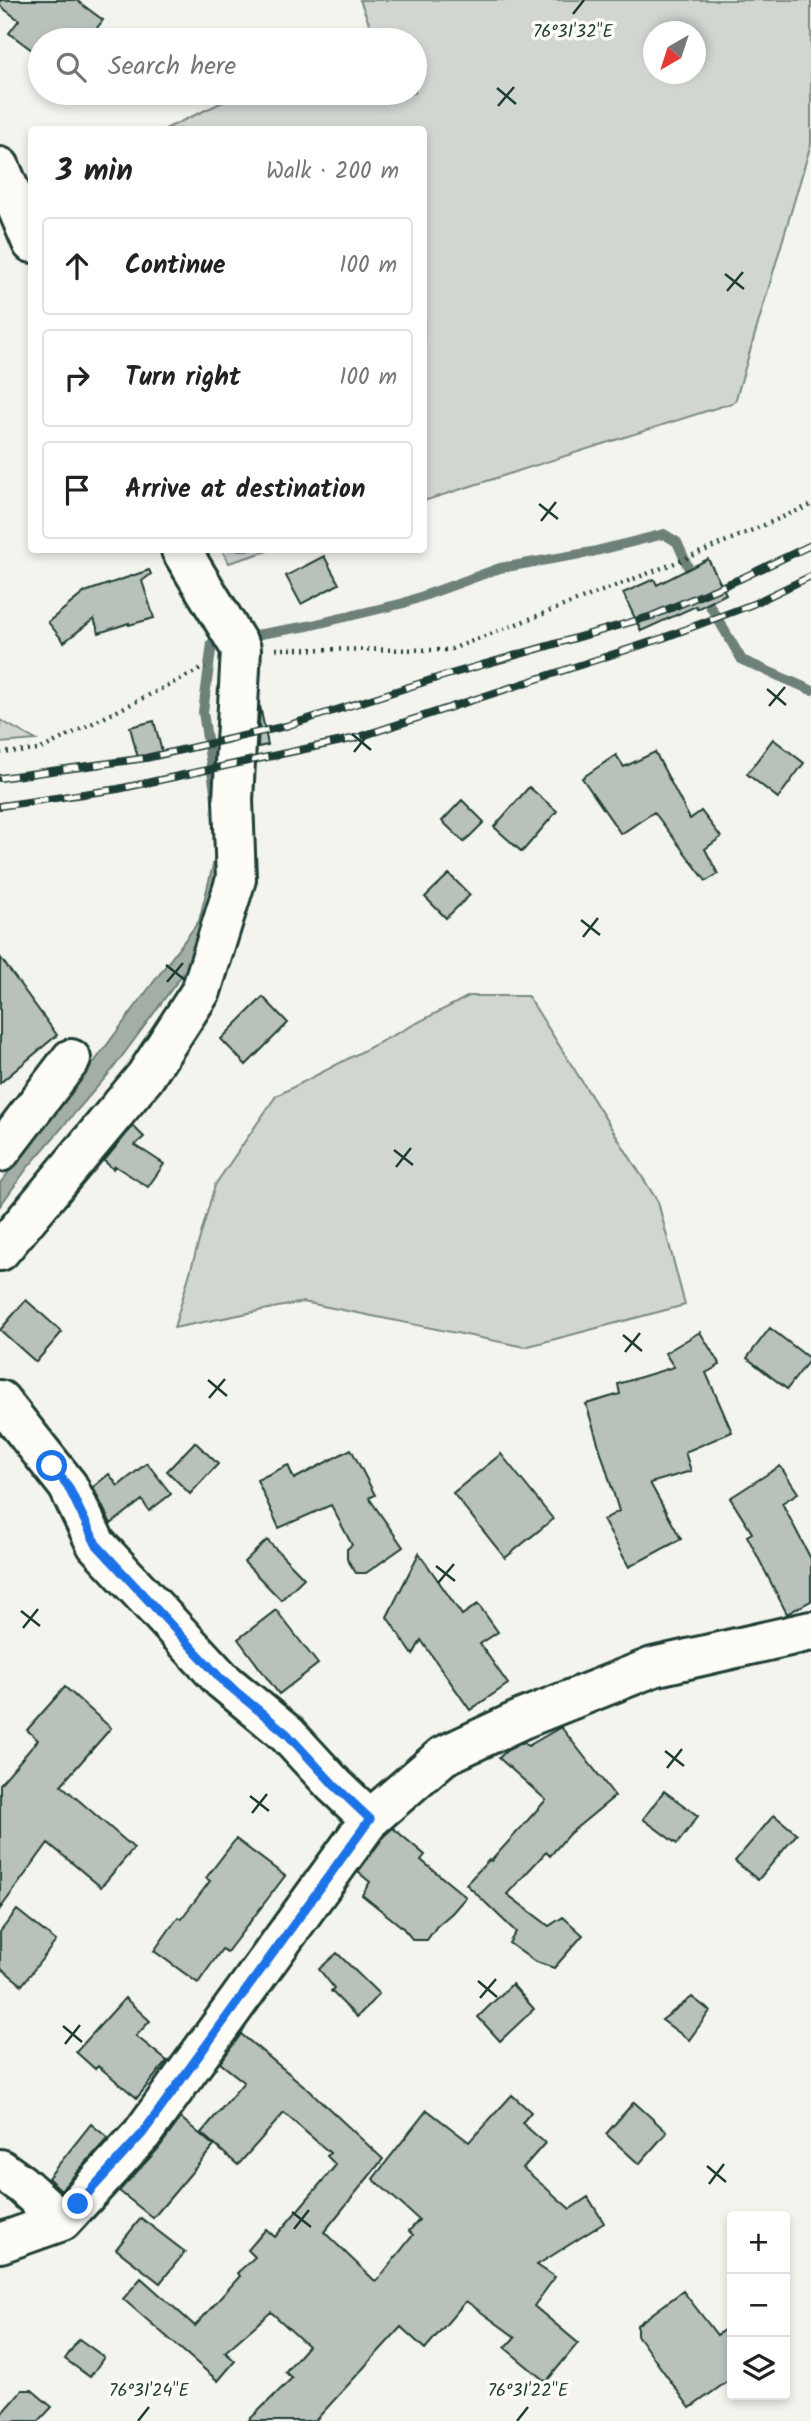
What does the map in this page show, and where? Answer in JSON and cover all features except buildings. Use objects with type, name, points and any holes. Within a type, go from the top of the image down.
[{"type":"street","points":[[0,167],[28,234]]},
{"type":"street","points":[[0,1251],[145,1077],[201,990],[236,879],[233,800],[241,649],[183,553]]},
{"type":"street","points":[[0,1152],[71,1059]]},
{"type":"street","points":[[0,1400],[68,1486],[96,1544],[222,1680],[287,1734],[370,1819]]},
{"type":"street","points":[[0,2243],[62,2221],[142,2134],[370,1819],[443,1756],[522,1720],[653,1667],[811,1631]]},
{"type":"street","points":[[0,2169],[62,2221]]},
{"type":"path","points":[[0,753],[39,750],[241,649],[449,650],[680,561],[811,505]]},
{"type":"shaded area","points":[[360,0],[811,0],[811,144],[735,402],[427,500],[427,126],[171,126],[216,105],[427,105],[427,28],[371,28]]},
{"type":"shaded area","points":[[224,553],[261,553],[229,563]]},
{"type":"shaded area","points":[[0,720],[36,740],[0,743]]},
{"type":"shaded area","points":[[219,841],[212,921],[190,964],[112,1070],[28,1167],[0,1206],[0,1183],[57,1112],[199,921]]},
{"type":"shaded area","points":[[469,996],[528,996],[658,1202],[685,1305],[525,1347],[303,1302],[174,1328],[215,1185],[276,1096]]},
{"type":"waterway","points":[[243,637],[308,626],[404,603],[500,568],[592,552],[664,534],[677,542],[693,578]]},
{"type":"waterway","points":[[703,594],[742,660],[811,690]]},
{"type":"waterway","points":[[216,798],[203,712],[212,643],[225,640]]},
{"type":"railway","points":[[0,778],[146,758],[286,726],[440,677],[652,616],[811,545]]},
{"type":"railway","points":[[0,806],[118,789],[356,738],[663,638],[753,604],[811,576]]},
{"type":"route","points":[[52,1466],[68,1486],[96,1544],[222,1680],[287,1734],[370,1819],[142,2134],[78,2204]]}]
